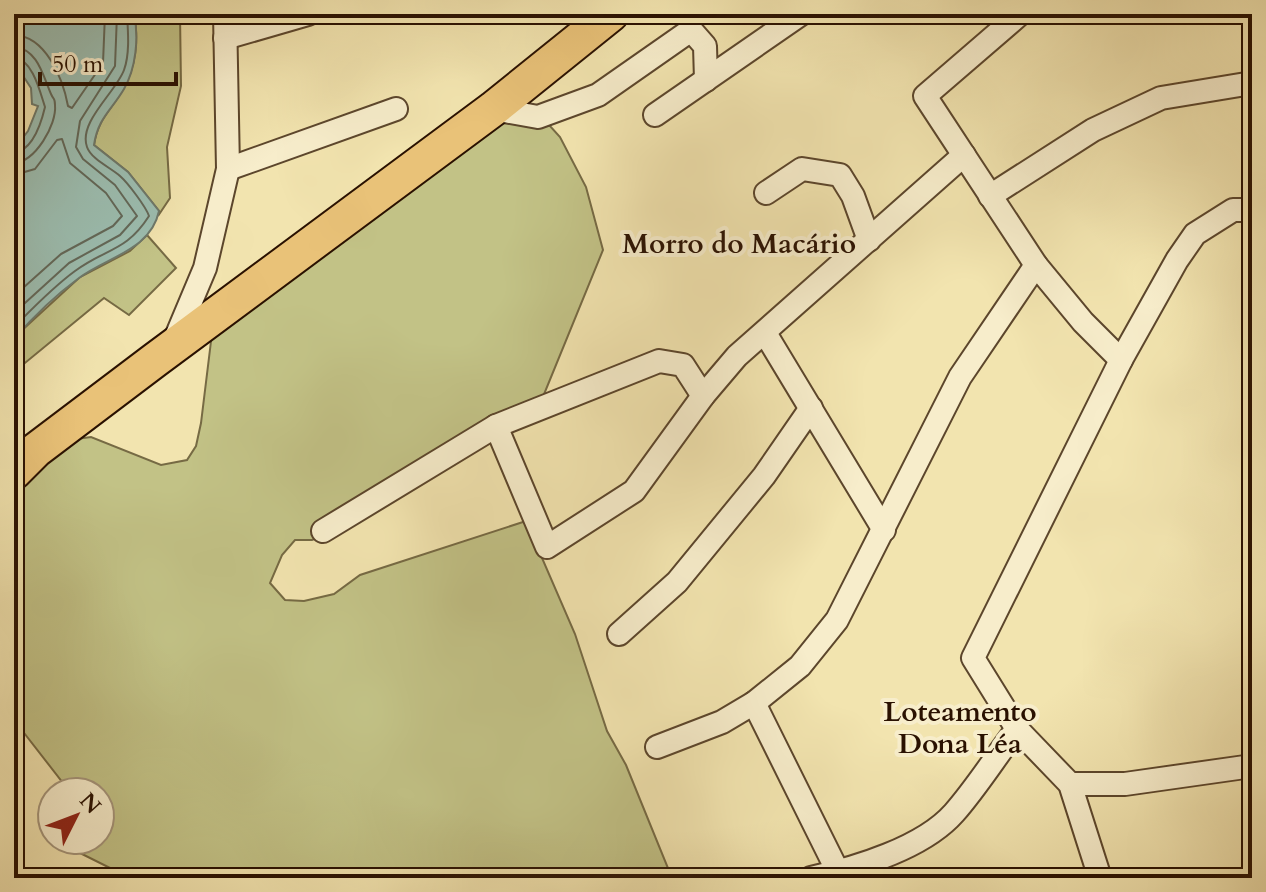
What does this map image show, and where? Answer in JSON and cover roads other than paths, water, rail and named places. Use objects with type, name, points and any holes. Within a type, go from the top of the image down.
[{"type":"main road","points":[[14,472],[36,450],[493,109],[611,14]]},
{"type":"street","points":[[171,349],[205,268],[228,169],[225,14]]},
{"type":"street","points":[[225,38],[308,14]]},
{"type":"street","points":[[655,115],[801,14]]},
{"type":"street","points":[[1020,14],[925,96],[1036,265],[1083,322],[1121,360]]},
{"type":"street","points":[[493,109],[538,117],[598,95],[691,30],[705,46],[706,80]]},
{"type":"street","points":[[990,196],[1093,130],[1161,98],[1252,83]]},
{"type":"street","points":[[228,169],[396,109]]},
{"type":"street","points":[[496,426],[547,547],[634,491],[703,396],[737,356],[964,155]]},
{"type":"street","points":[[766,193],[802,169],[840,175],[853,196],[869,240]]},
{"type":"street","points":[[1100,878],[1070,784],[1017,729],[973,658],[1121,360],[1177,260],[1195,234],[1233,210],[1252,210]]},
{"type":"street","points":[[657,747],[722,722],[754,703],[800,666],[837,620],[960,377],[1036,265]]},
{"type":"street","points":[[765,333],[884,530]]},
{"type":"street","points":[[323,531],[496,426],[659,361],[683,365],[703,396]]},
{"type":"street","points":[[619,634],[677,582],[764,476],[811,408]]},
{"type":"street","points":[[754,703],[838,872]]},
{"type":"street","points":[[811,878],[838,872],[916,843],[953,815],[1017,729]]},
{"type":"street","points":[[1070,784],[1125,784],[1252,766]]},
{"type":"water","points":[[14,14],[134,14],[136,43],[131,72],[124,89],[102,121],[94,145],[128,172],[159,211],[147,235],[138,244],[70,285],[14,339],[14,149],[28,131],[38,106],[32,104],[31,88],[14,62]]},
{"type":"district","name":"Morro do Macário","points":[[739,244]]},
{"type":"district","name":"Loteamento Dona Léa","points":[[960,728]]}]
